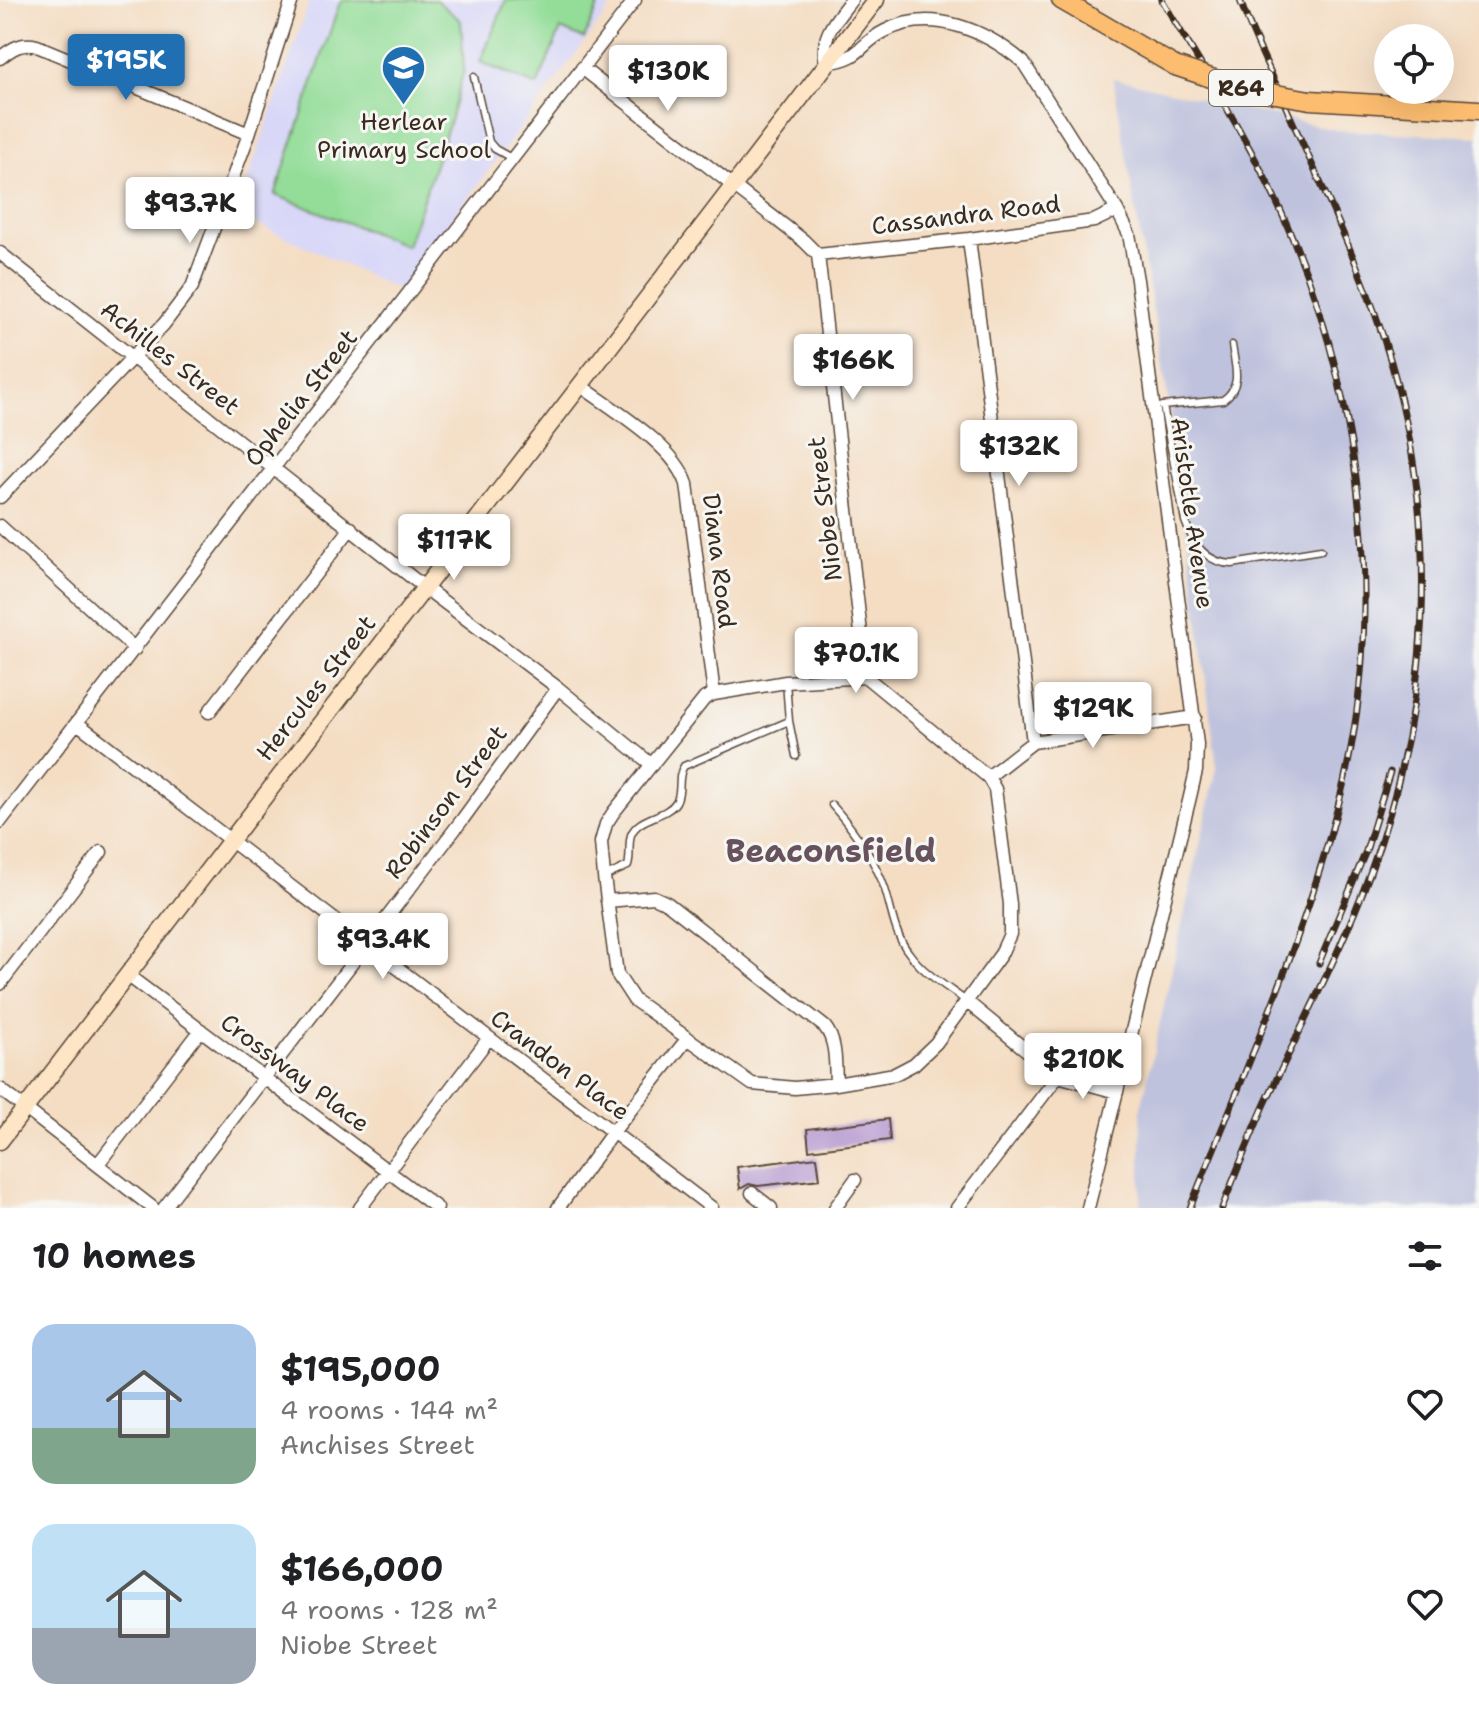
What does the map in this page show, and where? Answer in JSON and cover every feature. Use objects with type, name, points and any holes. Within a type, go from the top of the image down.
[{"type":"main road","name":"R64","points":[[1061,0],[1175,66],[1241,88],[1310,100],[1479,110]]},
{"type":"street","points":[[0,497],[173,315],[192,287],[249,134],[292,0]]},
{"type":"street","name":"Ophelia Street","points":[[0,822],[635,0]]},
{"type":"street","points":[[826,63],[823,50],[826,33],[851,0]]},
{"type":"street","name":"Hercules Street","points":[[0,1141],[876,0]]},
{"type":"street","name":"Aristotle Avenue","points":[[826,63],[855,57],[872,39],[905,24],[937,21],[990,38],[1023,62],[1129,234],[1159,406],[1195,717],[1196,771],[1088,1208]]},
{"type":"street","points":[[0,58],[16,46],[37,46],[249,134]]},
{"type":"street","points":[[582,68],[818,255]]},
{"type":"street","name":"Cassandra Road","points":[[818,255],[969,239],[1094,221],[1117,210]]},
{"type":"street","points":[[969,239],[1033,742]]},
{"type":"street","name":"Achilles Street","points":[[0,253],[424,587],[558,688],[652,765]]},
{"type":"street","name":"Niobe Street","points":[[818,255],[866,677]]},
{"type":"street","name":"Diana Road","points":[[581,386],[668,452],[682,469],[687,484],[714,694]]},
{"type":"street","points":[[0,526],[135,649]]},
{"type":"street","points":[[209,712],[351,528]]},
{"type":"street","points":[[866,677],[988,777],[995,789],[1010,904],[1010,934],[1001,954],[936,1043],[914,1064],[895,1074],[795,1088],[752,1084],[634,1000],[617,974],[601,842],[606,824],[698,704],[714,694],[786,682],[866,677]]},
{"type":"street","name":"Robinson Street","points":[[164,1208],[366,946],[558,688]]},
{"type":"street","points":[[988,777],[1033,742],[1195,717]]},
{"type":"street","name":"Crandon Place","points":[[77,723],[712,1208]]},
{"type":"street","points":[[0,984],[101,852]]},
{"type":"street","points":[[607,901],[654,897],[667,903],[825,1027],[833,1045],[836,1084]]},
{"type":"street","name":"Crossway Place","points":[[126,974],[437,1208]]},
{"type":"street","points":[[966,1001],[1058,1076],[1117,1092]]},
{"type":"street","points":[[98,1164],[201,1030]]},
{"type":"street","points":[[360,1208],[489,1038]]},
{"type":"street","points":[[558,1208],[613,1132],[688,1038]]},
{"type":"street","points":[[957,1208],[1058,1076]]},
{"type":"street","points":[[0,1089],[153,1208]]},
{"type":"street","points":[[835,1208],[855,1180]]},
{"type":"street","points":[[752,1193],[771,1208]]},
{"type":"lane","points":[[474,77],[489,142],[513,159]]},
{"type":"lane","points":[[1232,345],[1237,383],[1231,395],[1223,400],[1159,406],[1190,535],[1206,556],[1220,564],[1321,550]]},
{"type":"lane","points":[[786,682],[796,756]]},
{"type":"lane","points":[[604,877],[628,866],[630,838],[635,828],[673,806],[678,797],[680,771],[684,766],[789,721]]},
{"type":"lane","points":[[832,805],[854,831],[877,871],[895,928],[910,955],[921,968],[966,1001]]},
{"type":"shaded area","name":"Herlear Primary School","points":[[310,0],[616,0],[399,290],[236,214]]},
{"type":"shaded area","points":[[1113,78],[1335,130],[1479,137],[1479,1208],[1141,1208],[1141,1108],[1217,768],[1176,444]]},
{"type":"green space","points":[[343,0],[436,0],[461,21],[464,70],[407,246],[275,195]]},
{"type":"green space","points":[[506,0],[601,0],[584,39],[561,29],[537,86],[480,62]]},
{"type":"building","points":[[888,1119],[890,1140],[809,1150],[807,1129]]},
{"type":"building","points":[[817,1157],[820,1179],[758,1186],[749,1184],[740,1189],[737,1167]]},
{"type":"railway","points":[[1162,0],[1259,167],[1287,225],[1313,293],[1334,365],[1350,438],[1360,513],[1364,589],[1362,664],[1353,738],[1337,810],[1288,962],[1190,1208]]},
{"type":"railway","points":[[1222,1208],[1258,1119],[1336,955],[1370,873],[1406,747],[1422,619],[1422,554],[1417,490],[1407,426],[1391,362],[1353,257],[1240,0]]},
{"type":"railway","points":[[1319,963],[1366,851],[1390,772]]},
{"type":"place","name":"Herlear Primary School","points":[[404,107]]},
{"type":"district","name":"Beaconsfield","points":[[831,850]]}]
